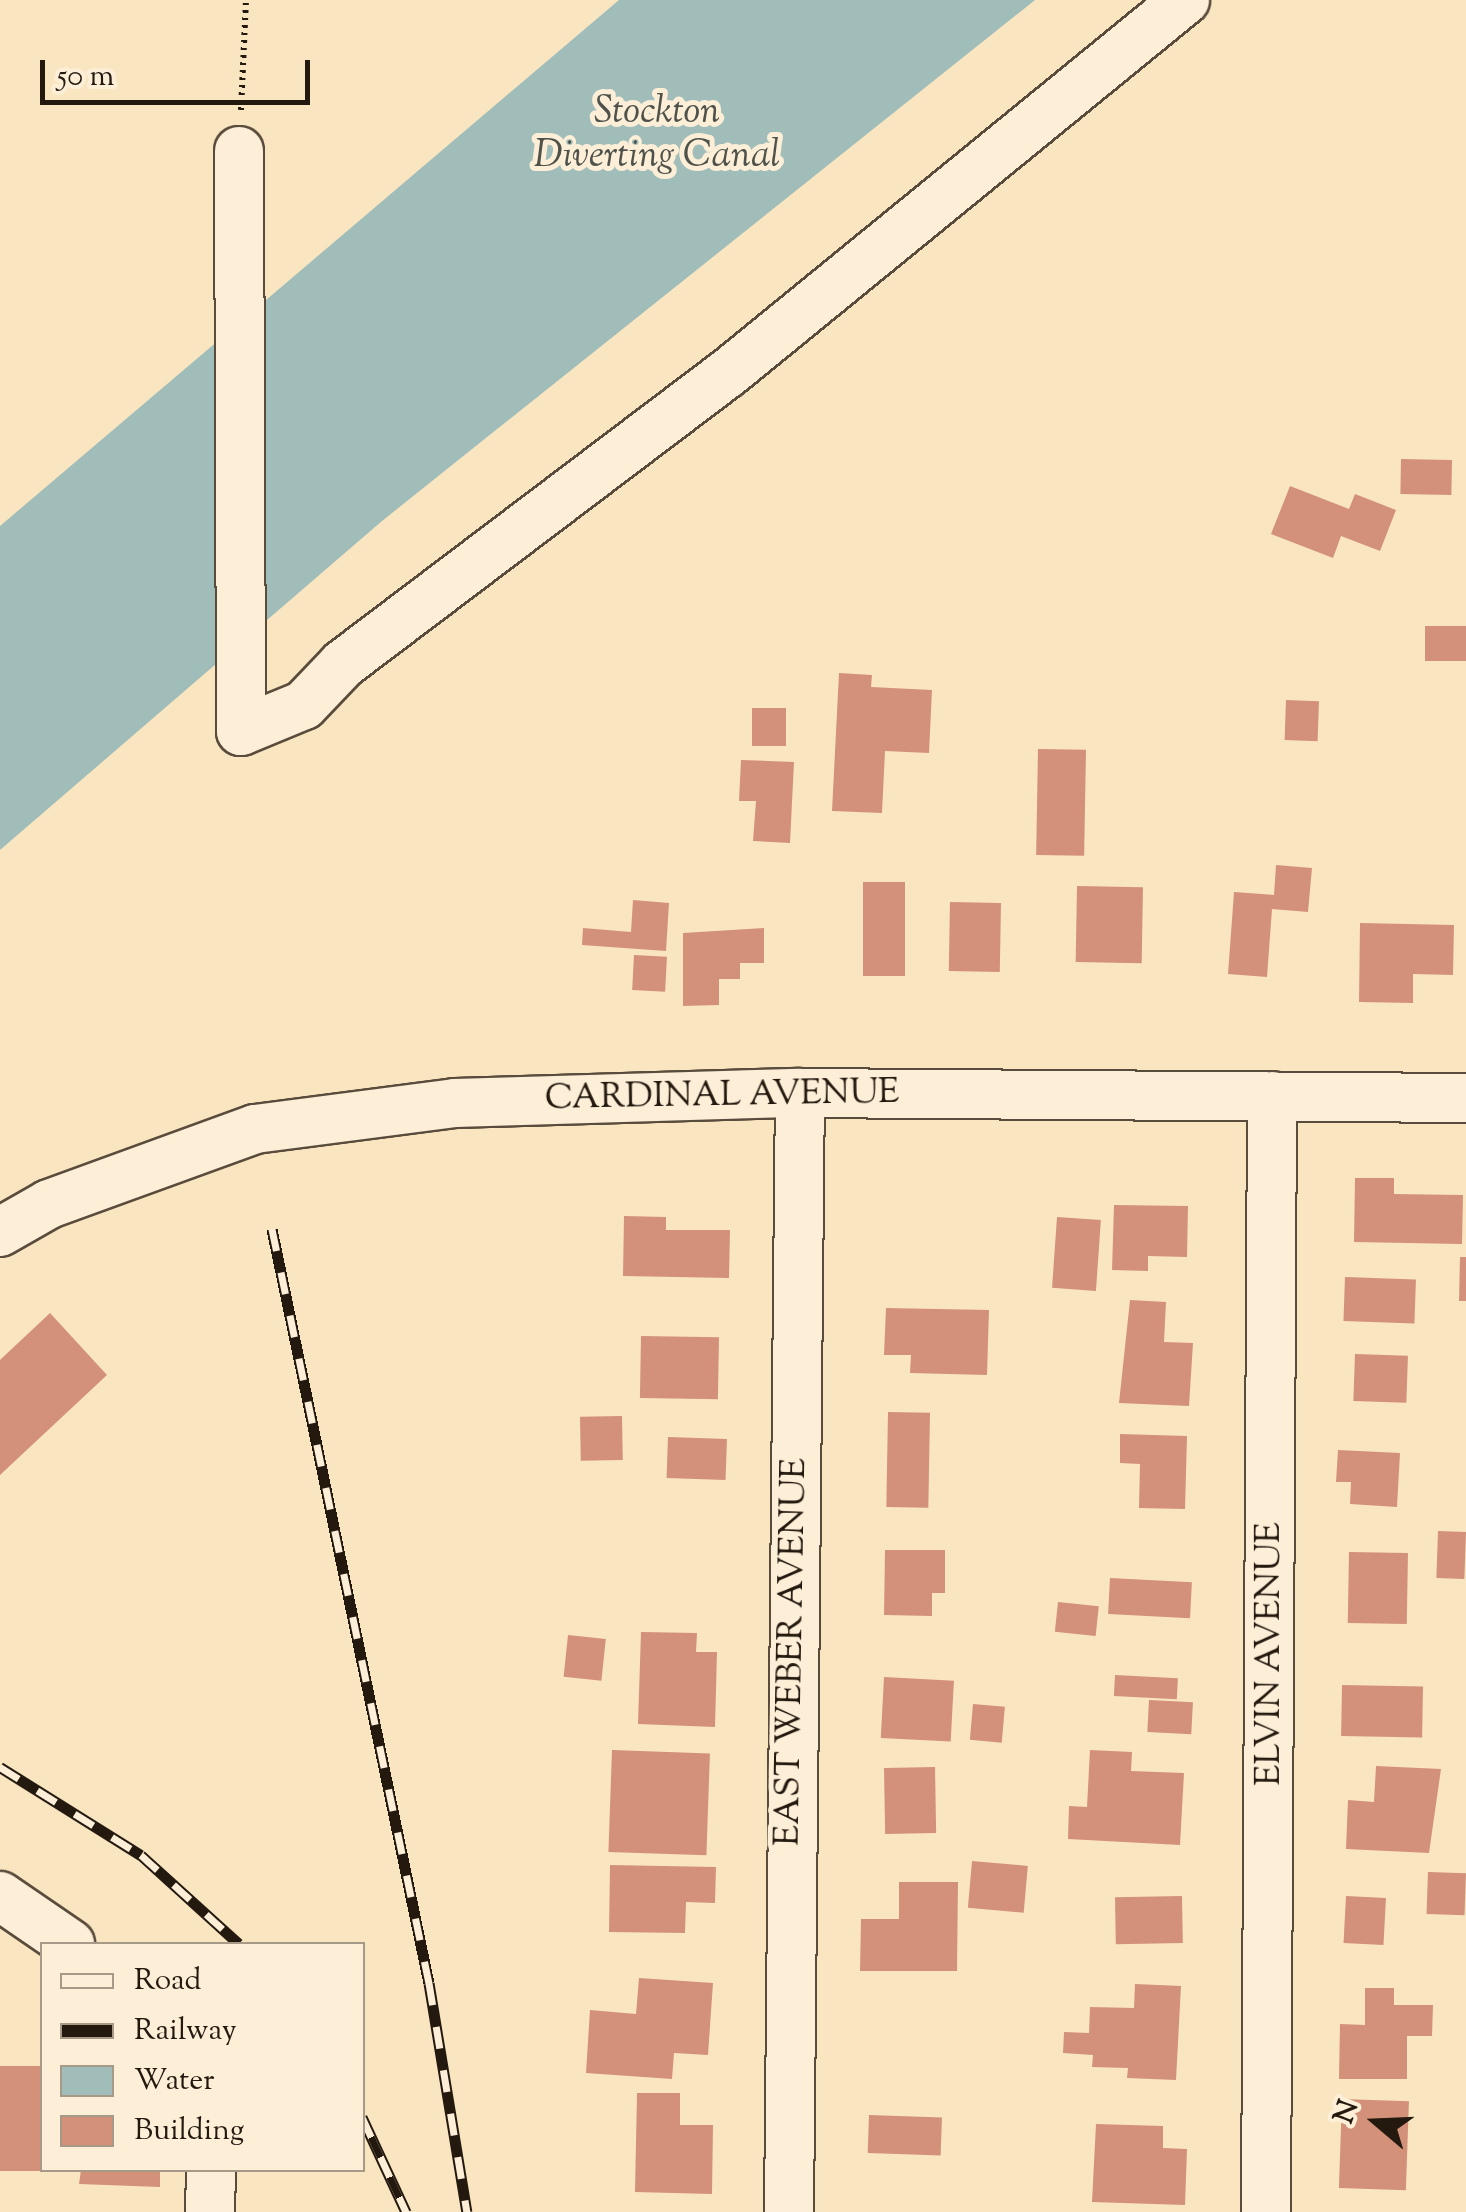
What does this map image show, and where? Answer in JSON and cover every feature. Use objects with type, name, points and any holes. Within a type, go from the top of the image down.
[{"type":"street","points":[[239,151],[236,666],[241,731],[304,705],[383,632],[728,372],[1185,0]]},
{"type":"street","name":"CARDINAL AVENUE","points":[[0,1232],[48,1204],[202,1146],[308,1119],[456,1103],[800,1092],[1466,1098]]},
{"type":"street","name":"EAST WEBER AVENUE","points":[[789,2212],[800,1092]]},
{"type":"street","name":"ELVIN AVENUE","points":[[1266,2212],[1272,1096]]},
{"type":"street","points":[[0,1896],[67,1942]]},
{"type":"street","points":[[210,2172],[210,2212]]},
{"type":"path","points":[[239,151],[246,0]]},
{"type":"water","name":"Stockton Diverting Canal","points":[[619,0],[1035,0],[382,521],[0,850],[0,526]]},
{"type":"building","points":[[1401,459],[1452,460],[1451,495],[1400,494]]},
{"type":"building","points":[[1290,486],[1349,509],[1355,494],[1396,510],[1380,551],[1341,536],[1333,558],[1271,534]]},
{"type":"building","points":[[1425,626],[1466,626],[1466,661],[1425,661]]},
{"type":"building","points":[[839,673],[872,675],[871,687],[932,690],[929,753],[885,751],[882,813],[832,811]]},
{"type":"building","points":[[1286,700],[1319,701],[1318,741],[1285,740]]},
{"type":"building","points":[[752,708],[786,708],[786,746],[752,746]]},
{"type":"building","points":[[1038,749],[1086,750],[1084,856],[1036,855]]},
{"type":"building","points":[[741,760],[794,762],[790,843],[753,841],[756,801],[739,801]]},
{"type":"building","points":[[1276,865],[1312,868],[1308,912],[1272,909],[1267,977],[1228,974],[1234,892],[1274,895]]},
{"type":"building","points":[[863,882],[905,882],[905,976],[863,976]]},
{"type":"building","points":[[1077,886],[1143,887],[1142,963],[1076,962]]},
{"type":"building","points":[[633,900],[669,903],[666,951],[582,945],[583,928],[631,932]]},
{"type":"building","points":[[950,902],[1001,903],[1000,972],[949,971]]},
{"type":"building","points":[[1360,923],[1454,925],[1453,975],[1413,974],[1413,1003],[1359,1002]]},
{"type":"building","points":[[764,928],[764,963],[740,963],[740,979],[719,979],[719,1005],[683,1006],[683,933]]},
{"type":"building","points":[[634,955],[667,957],[665,992],[632,990]]},
{"type":"building","points":[[1355,1178],[1394,1178],[1394,1194],[1463,1195],[1462,1244],[1354,1242]]},
{"type":"building","points":[[1114,1205],[1188,1206],[1187,1257],[1148,1256],[1148,1271],[1112,1270]]},
{"type":"building","points":[[624,1216],[666,1217],[666,1230],[730,1230],[729,1278],[623,1276]]},
{"type":"building","points":[[1057,1217],[1101,1220],[1096,1291],[1052,1288]]},
{"type":"building","points":[[1460,1257],[1466,1257],[1466,1301],[1459,1301]]},
{"type":"building","points":[[1345,1277],[1416,1279],[1414,1323],[1343,1321]]},
{"type":"building","points":[[1130,1300],[1166,1302],[1164,1342],[1193,1343],[1189,1406],[1119,1403]]},
{"type":"building","points":[[886,1308],[989,1310],[987,1375],[910,1373],[911,1355],[884,1355]]},
{"type":"building","points":[[50,1313],[107,1375],[0,1475],[0,1360]]},
{"type":"building","points":[[641,1336],[719,1337],[718,1399],[640,1398]]},
{"type":"building","points":[[1355,1354],[1408,1356],[1406,1403],[1353,1401]]},
{"type":"building","points":[[888,1412],[930,1413],[928,1508],[886,1507]]},
{"type":"building","points":[[622,1416],[623,1460],[581,1461],[580,1417]]},
{"type":"building","points":[[1120,1434],[1187,1436],[1185,1509],[1139,1508],[1140,1464],[1120,1463]]},
{"type":"building","points":[[668,1437],[727,1439],[726,1480],[667,1478]]},
{"type":"building","points":[[1338,1450],[1400,1453],[1397,1507],[1350,1504],[1351,1482],[1336,1482]]},
{"type":"building","points":[[1438,1531],[1466,1532],[1464,1579],[1436,1578]]},
{"type":"building","points":[[885,1550],[945,1550],[945,1593],[932,1593],[932,1616],[884,1615]]},
{"type":"building","points":[[1349,1552],[1408,1553],[1407,1624],[1348,1623]]},
{"type":"building","points":[[1110,1578],[1192,1582],[1190,1618],[1108,1614]]},
{"type":"building","points":[[1058,1602],[1099,1606],[1096,1636],[1055,1632]]},
{"type":"building","points":[[641,1632],[697,1633],[696,1652],[717,1652],[715,1727],[638,1724]]},
{"type":"building","points":[[568,1635],[606,1639],[601,1681],[564,1677]]},
{"type":"building","points":[[1115,1675],[1178,1678],[1177,1699],[1114,1696]]},
{"type":"building","points":[[884,1677],[954,1681],[951,1742],[881,1738]]},
{"type":"building","points":[[1342,1685],[1423,1686],[1422,1737],[1341,1736]]},
{"type":"building","points":[[1149,1700],[1193,1702],[1191,1734],[1147,1732]]},
{"type":"building","points":[[973,1704],[1005,1707],[1002,1743],[970,1740]]},
{"type":"building","points":[[612,1750],[710,1753],[706,1855],[608,1852]]},
{"type":"building","points":[[1090,1750],[1132,1752],[1131,1771],[1184,1773],[1180,1845],[1068,1839],[1069,1806],[1087,1807]]},
{"type":"building","points":[[1376,1766],[1441,1769],[1429,1853],[1346,1849],[1348,1800],[1374,1802]]},
{"type":"building","points":[[935,1767],[936,1833],[885,1834],[884,1768]]},
{"type":"building","points":[[972,1861],[1028,1866],[1024,1913],[968,1908]]},
{"type":"building","points":[[610,1865],[716,1867],[715,1903],[686,1902],[685,1933],[609,1932]]},
{"type":"building","points":[[1428,1872],[1466,1873],[1465,1915],[1427,1914]]},
{"type":"building","points":[[899,1882],[958,1882],[957,1971],[860,1971],[861,1919],[899,1919]]},
{"type":"building","points":[[1182,1896],[1183,1943],[1116,1944],[1115,1897]]},
{"type":"building","points":[[1346,1896],[1386,1898],[1383,1945],[1344,1943]]},
{"type":"building","points":[[639,1978],[713,1983],[708,2055],[674,2053],[672,2079],[586,2073],[590,2010],[636,2014]]},
{"type":"building","points":[[1135,1984],[1181,1986],[1176,2080],[1127,2078],[1128,2068],[1092,2067],[1093,2055],[1063,2053],[1064,2032],[1089,2033],[1090,2007],[1134,2008]]},
{"type":"building","points":[[1365,1988],[1394,1988],[1394,2005],[1433,2005],[1432,2036],[1407,2036],[1407,2079],[1339,2079],[1340,2024],[1365,2025]]},
{"type":"building","points":[[0,2066],[40,2066],[40,2171],[0,2171]]},
{"type":"building","points":[[637,2093],[680,2093],[680,2125],[713,2125],[712,2194],[635,2192]]},
{"type":"building","points":[[1342,2099],[1409,2101],[1406,2190],[1339,2188]]},
{"type":"building","points":[[869,2115],[942,2118],[941,2156],[868,2153]]},
{"type":"building","points":[[1096,2124],[1163,2126],[1163,2148],[1187,2149],[1185,2205],[1092,2202]]},
{"type":"building","points":[[81,2172],[160,2172],[160,2187],[79,2184]]},
{"type":"railway","points":[[272,1229],[429,1983],[467,2212]]},
{"type":"railway","points":[[0,1767],[141,1855],[237,1942]]},
{"type":"railway","points":[[365,2123],[406,2212]]}]
